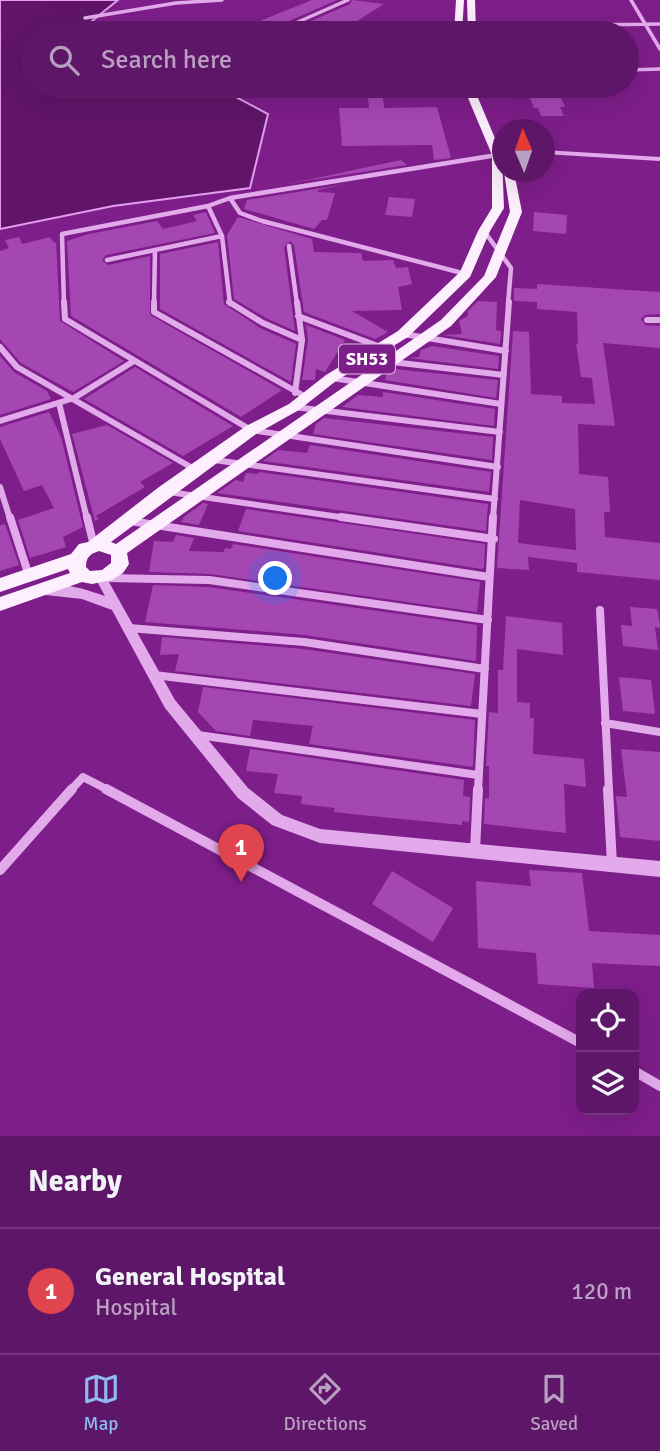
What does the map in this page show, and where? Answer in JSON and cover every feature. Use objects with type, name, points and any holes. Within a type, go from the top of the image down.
[{"type":"main road","points":[[459,21],[460,0]]},
{"type":"main road","points":[[471,0],[472,21]]},
{"type":"main road","name":"SH53","points":[[474,98],[492,136]]},
{"type":"main road","name":"SH53","points":[[484,98],[492,125]]},
{"type":"main road","name":"SH53","points":[[118,551],[358,382],[386,355],[403,334],[466,274],[484,231],[498,208],[498,182]]},
{"type":"main road","name":"SH53","points":[[94,546],[194,470],[331,378],[366,359],[386,355],[424,338],[446,323],[490,277],[516,212],[511,182]]},
{"type":"main road","points":[[0,585],[31,583],[119,566],[121,561],[118,551],[107,545],[85,550],[87,571]]},
{"type":"main road","points":[[0,604],[31,583]]},
{"type":"street","points":[[85,18],[176,3],[222,0]]},
{"type":"street","points":[[302,21],[348,0]]},
{"type":"street","points":[[631,0],[660,49]]},
{"type":"street","points":[[639,24],[660,24]]},
{"type":"street","points":[[639,70],[660,69]]},
{"type":"street","points":[[492,151],[230,198],[208,206],[62,233],[65,319],[251,430],[498,467]]},
{"type":"street","points":[[555,153],[660,159]]},
{"type":"street","points":[[230,198],[240,213],[262,221],[466,274]]},
{"type":"street","points":[[208,206],[222,236],[229,303],[262,323],[302,340]]},
{"type":"street","points":[[475,851],[489,578],[494,539],[511,268],[484,231]]},
{"type":"street","points":[[107,260],[222,236]]},
{"type":"street","points":[[289,246],[302,340],[298,399]]},
{"type":"street","points":[[155,250],[154,312],[318,410],[500,432]]},
{"type":"street","points":[[298,316],[386,355],[504,375]]},
{"type":"street","points":[[647,320],[660,320]]},
{"type":"street","points":[[403,334],[506,351]]},
{"type":"street","points":[[0,347],[17,367],[194,470]]},
{"type":"street","points":[[0,421],[74,398],[134,361]]},
{"type":"street","points":[[331,378],[501,404]]},
{"type":"street","points":[[59,402],[94,546]]},
{"type":"street","points":[[210,459],[495,499]]},
{"type":"street","points":[[0,487],[31,583],[81,593],[117,606]]},
{"type":"street","points":[[165,491],[494,539]]},
{"type":"street","points":[[129,521],[489,578]]},
{"type":"street","points":[[87,571],[209,580],[488,620]]},
{"type":"street","points":[[87,571],[117,606],[170,704],[243,793],[276,820],[320,836],[660,869]]},
{"type":"street","points":[[600,610],[612,864]]},
{"type":"street","points":[[129,628],[304,642],[485,669]]},
{"type":"street","points":[[154,675],[482,714]]},
{"type":"street","points":[[605,723],[660,732]]},
{"type":"street","points":[[198,735],[478,775]]},
{"type":"street","points":[[0,870],[83,777],[576,1040]]},
{"type":"street","points":[[639,1075],[660,1086]]},
{"type":"shaded area","points":[[0,0],[118,0],[92,21],[21,21],[21,98],[238,98],[268,114],[250,188],[113,206],[0,229]]},
{"type":"building","points":[[312,0],[337,0],[289,21],[260,21]]},
{"type":"building","points":[[352,0],[384,4],[357,21],[311,21],[350,4]]},
{"type":"building","points":[[368,98],[383,98],[384,108],[437,107],[451,158],[434,160],[432,145],[342,146],[339,108],[369,108]]},
{"type":"building","points":[[530,98],[561,98],[565,107],[560,107],[564,116],[541,116],[538,108],[534,108]]},
{"type":"building","points":[[401,160],[407,165],[272,186],[312,179]]},
{"type":"building","points":[[347,184],[318,190],[335,193],[327,220],[322,220],[314,229],[244,209],[247,200]]},
{"type":"building","points":[[389,197],[415,199],[412,217],[385,215]]},
{"type":"building","points":[[206,212],[215,233],[106,255],[102,260],[108,265],[150,256],[150,315],[282,390],[241,417],[71,316],[67,241],[157,221],[163,229],[197,221],[193,215]]},
{"type":"building","points":[[534,212],[567,215],[566,234],[533,231]]},
{"type":"building","points":[[238,217],[312,239],[314,252],[361,253],[363,261],[393,260],[396,268],[408,267],[412,284],[398,287],[402,310],[352,311],[388,332],[375,339],[304,312],[294,245],[290,241],[284,247],[295,331],[234,299],[227,235]]},
{"type":"building","points":[[19,237],[22,244],[50,237],[56,242],[60,321],[124,361],[73,392],[21,363],[0,339],[0,251],[9,248],[5,240]]},
{"type":"building","points":[[218,242],[224,304],[260,328],[296,344],[291,382],[160,309],[160,254]]},
{"type":"building","points":[[537,284],[660,292],[660,314],[645,315],[641,319],[645,325],[660,326],[660,348],[603,343],[615,426],[578,424],[579,474],[608,477],[610,512],[604,512],[605,537],[660,543],[660,580],[577,572],[577,563],[528,557],[529,570],[497,568],[513,331],[529,332],[531,394],[562,396],[562,403],[595,404],[592,378],[581,377],[576,343],[578,344],[577,312],[537,309],[537,302],[514,301],[514,288],[537,289]],"holes":[[[520,500],[575,509],[576,550],[518,543]]]},
{"type":"building","points":[[478,301],[497,302],[496,330],[501,331],[500,344],[443,335],[462,334],[459,321],[468,316],[468,311]]},
{"type":"building","points":[[306,325],[345,340],[325,372],[316,369],[315,380],[302,380],[308,340]]},
{"type":"building","points":[[432,346],[499,356],[498,369],[409,358],[419,357],[421,350]]},
{"type":"building","points":[[0,356],[14,372],[47,391],[51,399],[0,415]]},
{"type":"building","points":[[135,367],[233,426],[183,456],[84,399]]},
{"type":"building","points":[[394,369],[498,380],[496,398],[385,380],[386,374]]},
{"type":"building","points":[[383,392],[495,409],[494,426],[342,407],[358,395],[383,397]]},
{"type":"building","points":[[49,412],[61,437],[83,527],[63,537],[66,547],[30,558],[18,520],[54,508],[42,485],[24,491],[0,439],[0,427]]},
{"type":"building","points":[[324,418],[493,437],[492,460],[313,434],[316,424]]},
{"type":"building","points":[[107,425],[173,463],[140,482],[145,487],[96,516],[99,519],[95,521],[72,434]]},
{"type":"building","points":[[310,445],[491,472],[489,492],[263,461],[278,450],[307,453]]},
{"type":"building","points":[[259,472],[488,504],[486,531],[217,493],[236,480],[243,482],[246,473]]},
{"type":"building","points":[[203,503],[208,504],[199,525],[181,522],[184,517]]},
{"type":"building","points":[[246,509],[485,544],[484,567],[482,569],[238,531]]},
{"type":"building","points":[[5,524],[19,565],[0,571],[0,525]]},
{"type":"building","points":[[176,535],[194,538],[189,551],[224,552],[225,548],[231,549],[233,544],[480,582],[477,612],[210,574],[149,572],[154,541],[173,542]]},
{"type":"building","points":[[153,585],[208,587],[477,625],[476,661],[305,635],[145,622]]},
{"type":"building","points":[[630,607],[657,609],[660,625],[660,628],[655,627],[658,650],[623,646],[621,625],[632,626]]},
{"type":"building","points":[[506,616],[562,623],[563,655],[517,649],[517,702],[530,703],[530,718],[534,718],[533,754],[584,759],[586,787],[564,784],[566,833],[484,824],[485,798],[489,799],[489,766],[486,766],[489,712],[498,713],[498,670],[503,670]]},
{"type":"building","points":[[162,637],[303,649],[475,674],[471,706],[175,671],[179,654],[160,655]]},
{"type":"building","points":[[619,677],[651,680],[655,714],[623,711]]},
{"type":"building","points":[[203,687],[475,720],[473,767],[309,744],[313,726],[253,720],[250,736],[216,731],[198,712]]},
{"type":"building","points":[[250,749],[464,780],[463,796],[470,797],[469,822],[462,821],[462,825],[361,815],[334,812],[335,808],[301,804],[302,796],[274,793],[278,774],[246,771]]},
{"type":"building","points":[[621,749],[660,752],[660,841],[620,837],[616,796],[627,797]]},
{"type":"building","points":[[529,870],[582,873],[589,931],[660,935],[660,966],[592,963],[594,988],[538,984],[536,953],[478,948],[476,881],[531,886]]},
{"type":"building","points":[[392,871],[453,908],[433,942],[372,904]]},
{"type":"place","name":"General Hospital","points":[[241,882]]}]
